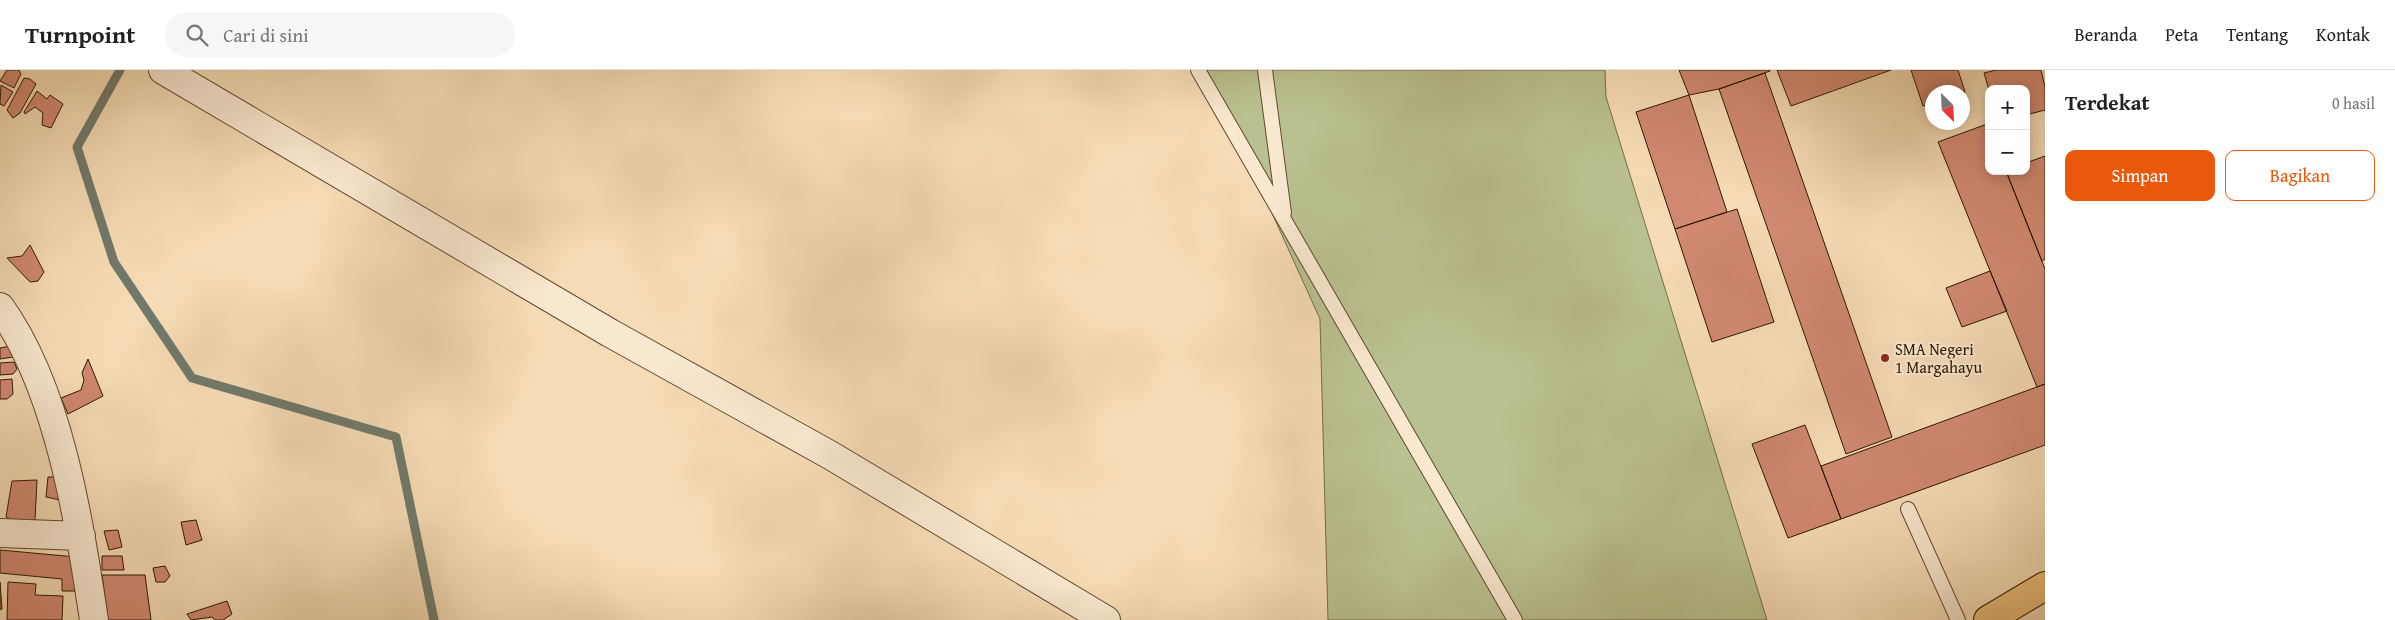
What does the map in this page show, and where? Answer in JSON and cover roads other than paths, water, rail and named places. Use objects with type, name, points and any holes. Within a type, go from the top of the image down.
[{"type":"main road","points":[[1988,620],[2045,586]]},
{"type":"street","points":[[163,70],[610,333],[830,455],[1106,620]]},
{"type":"street","points":[[0,307],[31,362],[62,453],[81,536],[94,620]]},
{"type":"street","points":[[0,533],[81,536]]},
{"type":"lane","points":[[1198,70],[1515,620]]},
{"type":"lane","points":[[1265,70],[1286,221]]},
{"type":"lane","points":[[1908,509],[1958,620]]},
{"type":"waterway","points":[[120,70],[77,147],[114,262],[192,378],[396,437],[434,620]]},
{"type":"place","name":"SMA Negeri 1 Margahayu","points":[[1885,358]]}]
